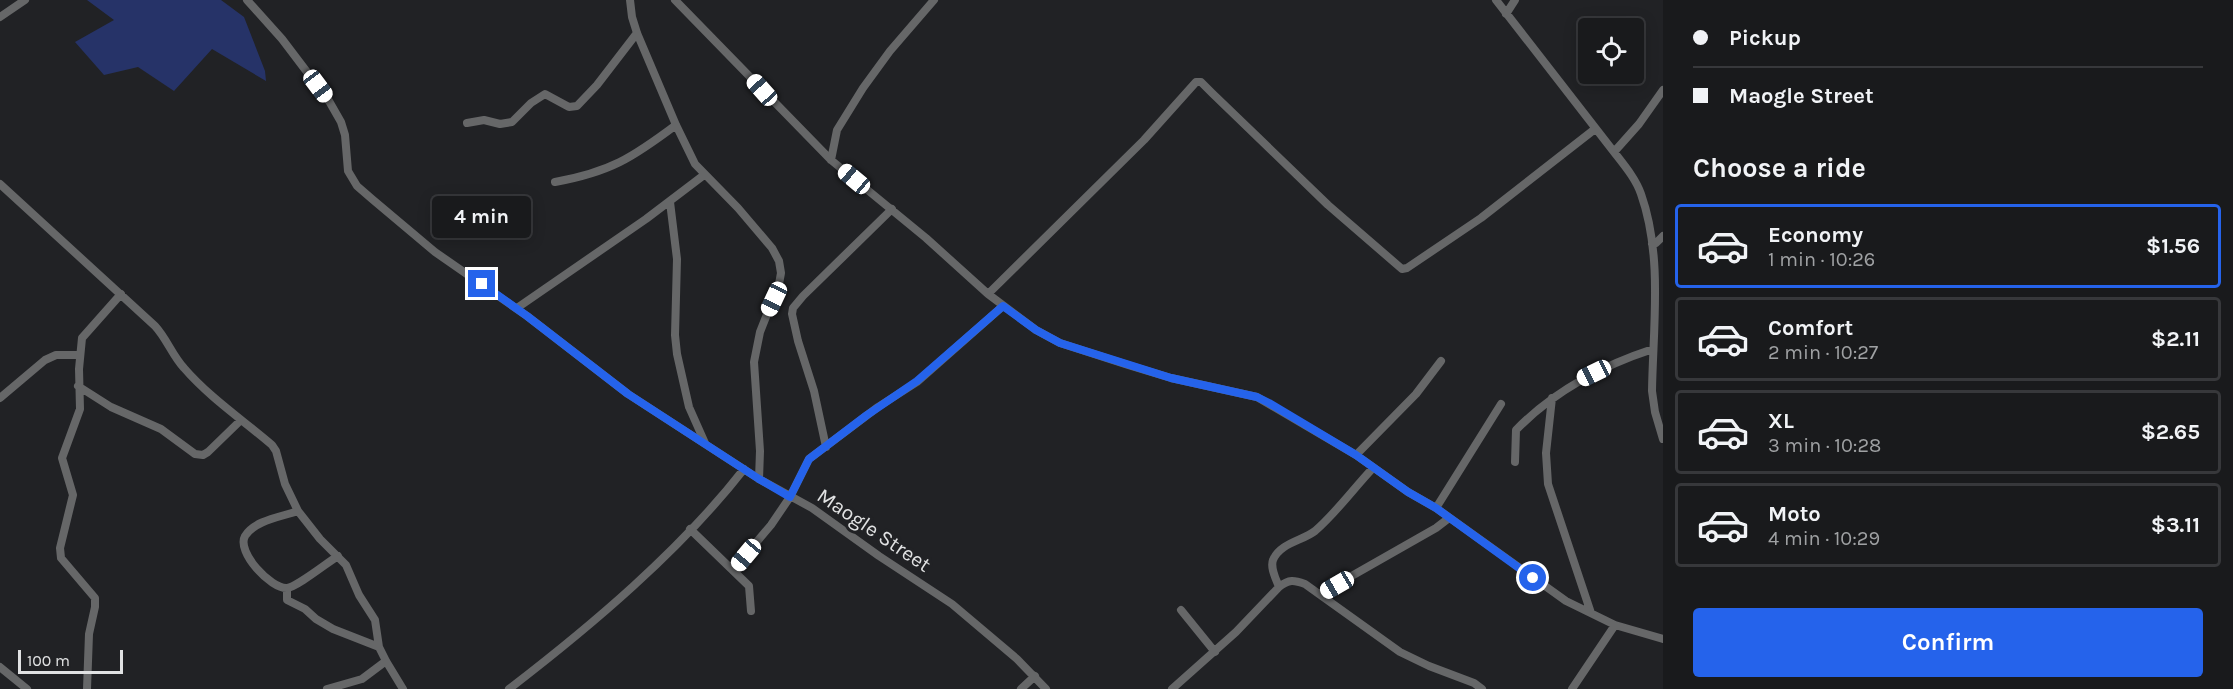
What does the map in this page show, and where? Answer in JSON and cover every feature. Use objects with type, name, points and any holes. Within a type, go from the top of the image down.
[{"type":"street","points":[[0,17],[25,0]]},
{"type":"street","name":"Maogle Street","points":[[247,0],[282,39],[329,101],[341,122],[345,135],[348,171],[357,186],[435,252],[517,308],[628,394],[744,470],[812,508],[952,604],[1035,676],[1046,689]]},
{"type":"street","points":[[630,0],[637,33],[688,153],[704,175],[738,208],[772,248],[779,261],[782,273],[760,332],[754,362],[760,451],[759,479]]},
{"type":"street","points":[[675,0],[803,134],[831,160],[892,209],[988,294],[1036,330],[1060,343],[1171,378],[1257,397],[1356,455],[1408,492],[1436,508],[1566,601],[1615,625],[1663,639]]},
{"type":"street","points":[[831,160],[837,130],[863,88],[890,51],[934,0]]},
{"type":"street","points":[[1496,0],[1614,152],[1632,176],[1641,193],[1652,244],[1653,391],[1655,412],[1663,439]]},
{"type":"street","points":[[1506,14],[1515,0]]},
{"type":"street","points":[[468,123],[484,120],[500,124],[512,122],[531,103],[545,94],[569,106],[577,106],[597,85],[637,33]]},
{"type":"street","points":[[988,294],[1144,140],[1198,81],[1257,134],[1336,212],[1402,269],[1481,218],[1595,129]]},
{"type":"street","points":[[1614,152],[1639,124],[1663,90]]},
{"type":"street","points":[[555,182],[586,176],[626,161],[676,125]]},
{"type":"street","points":[[517,308],[670,202],[704,175]]},
{"type":"street","points":[[0,184],[165,336],[183,368],[208,393],[272,445],[276,451],[285,484],[298,511],[316,534],[346,565],[359,596],[375,620],[379,647],[404,689]]},
{"type":"street","points":[[670,202],[677,259],[675,335],[677,354],[689,406],[705,443]]},
{"type":"street","points":[[826,447],[814,390],[798,341],[792,314],[793,308],[892,209]]},
{"type":"street","points":[[1652,244],[1663,236]]},
{"type":"street","points":[[87,689],[89,634],[95,598],[61,558],[60,548],[73,495],[62,458],[79,415],[78,386],[82,338],[121,294]]},
{"type":"street","points":[[733,570],[771,525],[790,497],[805,465],[878,407],[917,381],[1003,306]]},
{"type":"street","points":[[1515,462],[1516,430],[1552,398],[1607,366],[1653,349]]},
{"type":"street","points":[[0,399],[45,360],[56,355],[80,355]]},
{"type":"street","points":[[1356,455],[1416,394],[1441,361]]},
{"type":"street","points":[[78,386],[134,419],[161,429],[195,454],[203,455],[208,452],[241,420]]},
{"type":"street","points":[[1552,398],[1546,453],[1548,484],[1591,614]]},
{"type":"street","points":[[1436,508],[1501,404]]},
{"type":"street","points":[[1279,587],[1272,567],[1274,558],[1283,548],[1317,529],[1373,468]]},
{"type":"street","points":[[509,689],[600,614],[690,530],[744,470]]},
{"type":"street","points":[[298,511],[258,525],[243,541],[244,550],[262,574],[287,588],[338,556]]},
{"type":"street","points":[[1320,594],[1436,528],[1449,518]]},
{"type":"street","points":[[690,530],[749,586],[751,611]]},
{"type":"street","points":[[1172,689],[1215,652],[1279,587],[1293,580],[1305,584],[1320,594],[1400,652],[1474,683],[1482,689]]},
{"type":"street","points":[[287,588],[285,597],[287,600],[305,609],[323,624],[347,636],[379,647]]},
{"type":"street","points":[[1181,610],[1215,652]]},
{"type":"street","points":[[1572,689],[1615,625]]},
{"type":"street","points":[[327,689],[362,679],[386,661]]},
{"type":"street","points":[[0,668],[27,689]]},
{"type":"street","points":[[1021,689],[1035,676]]},
{"type":"shaded area","points":[[87,0],[221,0],[244,17],[265,71],[266,81],[212,49],[174,91],[138,67],[104,75],[75,42],[114,20]]},
{"type":"route","points":[[482,284],[628,394],[790,497],[809,459],[857,422],[917,381],[1003,306],[1036,330],[1060,343],[1157,374],[1257,397],[1269,403],[1356,455],[1408,492],[1436,508],[1533,578]]}]
